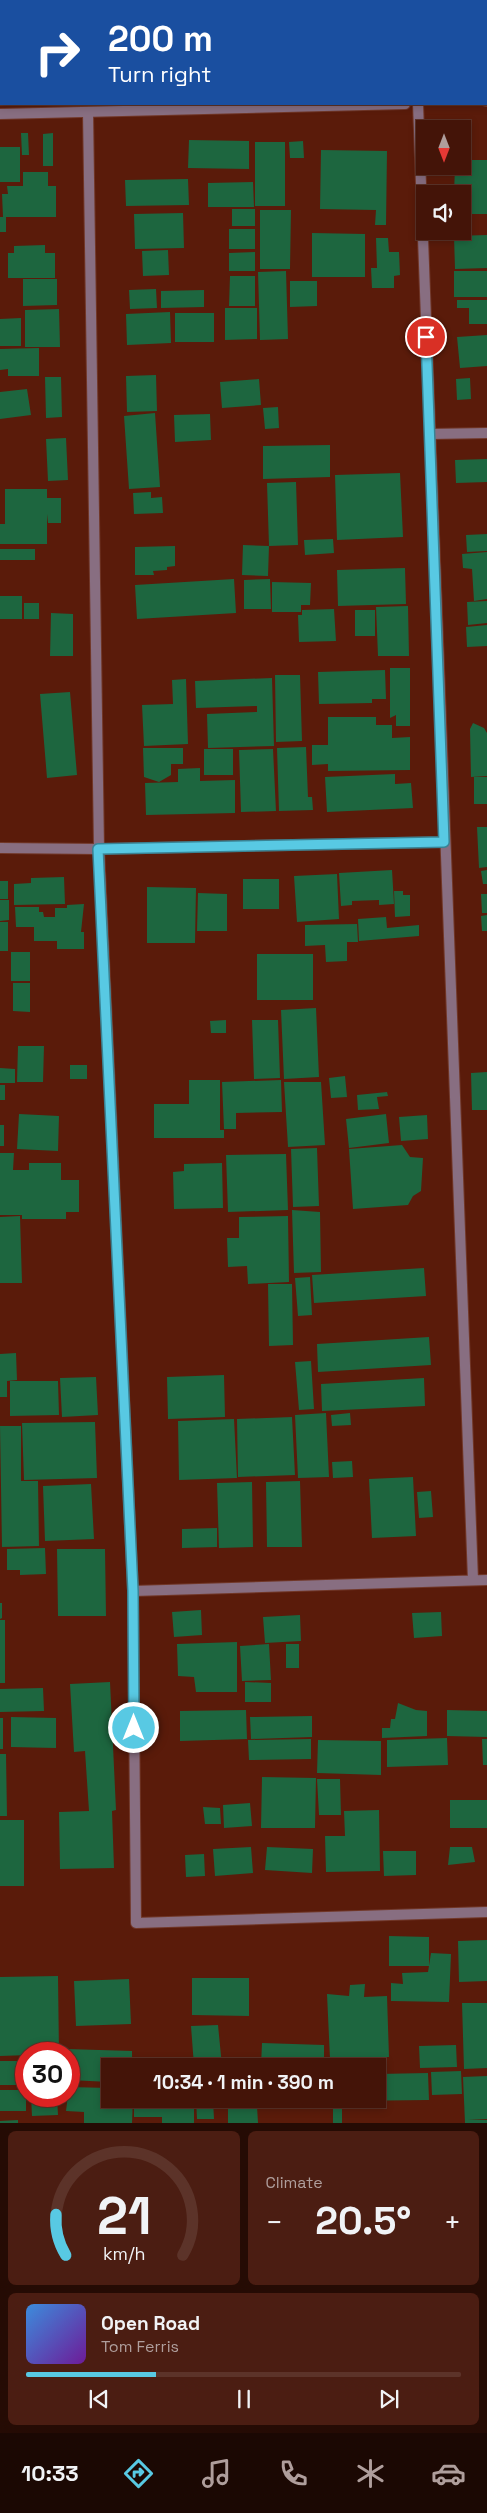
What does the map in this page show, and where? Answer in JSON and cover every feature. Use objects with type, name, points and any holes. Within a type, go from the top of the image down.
[{"type":"street","points":[[0,114],[365,105]]},
{"type":"street","points":[[418,105],[472,1580]]},
{"type":"street","points":[[88,112],[98,849],[133,1591],[136,1923],[487,1912]]},
{"type":"street","points":[[430,434],[487,433]]},
{"type":"street","points":[[0,848],[98,849],[444,842]]},
{"type":"street","points":[[133,1591],[487,1580]]},
{"type":"building","points":[[21,133],[28,133],[29,155],[22,155]]},
{"type":"building","points":[[53,133],[53,166],[43,166],[43,134]]},
{"type":"building","points":[[189,140],[249,141],[249,169],[188,168]]},
{"type":"building","points":[[303,141],[304,158],[290,158],[289,142]]},
{"type":"building","points":[[255,142],[285,142],[285,206],[255,206]]},
{"type":"building","points":[[0,147],[20,147],[20,182],[0,182]]},
{"type":"building","points":[[321,150],[387,151],[386,225],[375,225],[376,210],[320,209]]},
{"type":"building","points":[[471,160],[487,160],[487,214],[471,214],[471,185],[454,185],[455,175],[471,175]]},
{"type":"building","points":[[23,172],[48,172],[48,186],[56,186],[56,217],[6,217],[6,232],[0,232],[0,217],[3,217],[2,194],[8,194],[7,186],[23,186]]},
{"type":"building","points":[[188,179],[189,205],[126,206],[125,180]]},
{"type":"building","points":[[253,182],[254,207],[208,207],[208,183]]},
{"type":"building","points":[[232,209],[255,209],[255,226],[232,226]]},
{"type":"building","points":[[260,210],[291,210],[290,269],[260,269]]},
{"type":"building","points":[[183,213],[184,248],[135,249],[134,214]]},
{"type":"building","points":[[229,229],[255,229],[255,249],[229,249]]},
{"type":"building","points":[[312,233],[365,234],[365,277],[312,277]]},
{"type":"building","points":[[471,235],[487,235],[487,268],[455,269],[454,240],[471,240]]},
{"type":"building","points":[[376,238],[388,238],[389,252],[399,252],[400,275],[394,276],[394,288],[372,288],[371,268],[377,268]]},
{"type":"building","points":[[45,245],[45,253],[55,253],[55,278],[8,278],[8,253],[14,253],[14,246]]},
{"type":"building","points":[[168,250],[169,275],[143,276],[142,251]]},
{"type":"building","points":[[255,252],[255,271],[229,271],[229,253]]},
{"type":"building","points":[[286,271],[288,339],[260,340],[258,272]]},
{"type":"building","points":[[454,271],[487,271],[487,297],[454,297]]},
{"type":"building","points":[[230,276],[255,276],[255,306],[229,306]]},
{"type":"building","points":[[23,279],[57,279],[57,305],[23,306]]},
{"type":"building","points":[[290,281],[317,281],[317,306],[290,307]]},
{"type":"building","points":[[156,289],[157,308],[130,309],[129,290]]},
{"type":"building","points":[[204,290],[204,307],[161,308],[161,291]]},
{"type":"building","points":[[457,300],[487,300],[487,324],[469,324],[469,308],[457,308]]},
{"type":"building","points":[[225,308],[257,308],[257,339],[225,340]]},
{"type":"building","points":[[59,309],[60,347],[25,347],[25,310]]},
{"type":"building","points":[[170,312],[171,343],[127,345],[126,314]]},
{"type":"building","points":[[175,313],[214,313],[214,342],[175,342]]},
{"type":"building","points":[[21,318],[21,346],[0,346],[0,319]]},
{"type":"building","points":[[487,335],[487,366],[460,368],[457,337]]},
{"type":"building","points":[[39,348],[39,376],[8,376],[8,369],[0,370],[0,349]]},
{"type":"building","points":[[156,375],[157,411],[127,412],[126,376]]},
{"type":"building","points":[[45,377],[61,377],[62,417],[46,418]]},
{"type":"building","points":[[470,378],[471,399],[457,400],[456,379]]},
{"type":"building","points":[[259,379],[261,405],[222,408],[220,382]]},
{"type":"building","points":[[27,389],[31,415],[0,419],[0,392]]},
{"type":"building","points":[[278,407],[279,428],[265,429],[263,408]]},
{"type":"building","points":[[155,413],[160,487],[129,489],[124,416]]},
{"type":"building","points":[[210,414],[211,440],[175,442],[174,415]]},
{"type":"building","points":[[66,438],[68,480],[48,481],[46,439]]},
{"type":"building","points":[[330,445],[330,477],[263,479],[263,446]]},
{"type":"building","points":[[487,459],[487,482],[456,483],[455,460]]},
{"type":"building","points":[[400,473],[403,537],[337,540],[335,475]]},
{"type":"building","points":[[296,482],[298,545],[269,546],[267,483]]},
{"type":"building","points":[[5,489],[47,489],[47,498],[61,498],[61,523],[48,523],[47,514],[47,544],[0,544],[0,524],[5,524]]},
{"type":"building","points":[[151,492],[151,498],[162,497],[163,513],[134,514],[133,493]]},
{"type":"building","points":[[487,534],[487,551],[467,552],[466,535]]},
{"type":"building","points":[[333,539],[334,553],[305,555],[304,540]]},
{"type":"building","points":[[243,545],[269,546],[268,576],[242,575]]},
{"type":"building","points":[[175,546],[175,566],[167,567],[167,570],[153,571],[154,575],[135,575],[135,547]]},
{"type":"building","points":[[0,549],[35,549],[35,560],[0,560]]},
{"type":"building","points":[[487,552],[487,599],[474,601],[472,569],[463,568],[462,554]]},
{"type":"building","points":[[405,568],[406,604],[338,606],[337,570]]},
{"type":"building","points":[[234,579],[236,613],[137,619],[135,585]]},
{"type":"building","points":[[270,579],[271,609],[244,609],[244,580]]},
{"type":"building","points":[[272,582],[311,583],[310,605],[301,605],[301,612],[272,612]]},
{"type":"building","points":[[0,596],[22,596],[22,619],[0,619]]},
{"type":"building","points":[[487,601],[487,623],[468,625],[467,602]]},
{"type":"building","points":[[24,603],[39,603],[39,619],[24,619]]},
{"type":"building","points":[[408,606],[409,656],[378,656],[376,607]]},
{"type":"building","points":[[334,609],[336,641],[299,642],[298,615],[302,615],[302,610]]},
{"type":"building","points":[[355,610],[375,610],[375,636],[355,636]]},
{"type":"building","points":[[51,613],[73,614],[73,656],[50,656]]},
{"type":"building","points":[[487,625],[487,646],[467,647],[466,627]]},
{"type":"building","points":[[390,668],[410,668],[410,726],[396,726],[396,715],[390,718]]},
{"type":"building","points":[[385,670],[386,699],[372,699],[372,703],[319,704],[318,672]]},
{"type":"building","points":[[275,675],[300,675],[302,741],[276,742]]},
{"type":"building","points":[[272,678],[274,746],[208,748],[207,714],[257,712],[257,706],[196,708],[195,681]]},
{"type":"building","points":[[186,679],[188,744],[144,746],[142,705],[173,704],[172,680]]},
{"type":"building","points":[[70,692],[77,775],[47,778],[40,694]]},
{"type":"building","points":[[328,717],[376,717],[376,725],[392,725],[392,738],[410,737],[410,770],[328,771],[328,764],[312,765],[312,745],[328,745]]},
{"type":"building","points":[[473,723],[484,728],[487,733],[487,776],[471,777],[470,729]]},
{"type":"building","points":[[306,747],[308,797],[312,797],[313,810],[279,811],[277,748]]},
{"type":"building","points":[[143,748],[183,748],[183,764],[171,764],[171,775],[159,782],[144,777]]},
{"type":"building","points":[[204,749],[233,749],[233,775],[204,775]]},
{"type":"building","points":[[273,749],[276,811],[241,812],[239,750]]},
{"type":"building","points":[[200,768],[200,781],[235,780],[235,813],[146,815],[145,783],[178,782],[178,769]]},
{"type":"building","points":[[395,774],[395,784],[411,783],[413,808],[327,812],[325,777]]},
{"type":"building","points":[[474,777],[487,777],[487,804],[474,804]]},
{"type":"building","points":[[477,827],[487,827],[487,867],[479,868]]},
{"type":"building","points":[[392,870],[394,904],[379,905],[379,900],[352,901],[352,905],[341,906],[339,873]]},
{"type":"building","points":[[487,870],[487,884],[483,884],[481,871]]},
{"type":"building","points":[[337,874],[339,919],[297,922],[294,876]]},
{"type":"building","points":[[64,877],[65,904],[14,905],[14,884],[31,883],[31,878]]},
{"type":"building","points":[[243,879],[279,879],[279,909],[243,909]]},
{"type":"building","points":[[0,881],[8,881],[8,899],[0,899]]},
{"type":"building","points":[[147,887],[196,888],[195,943],[147,943]]},
{"type":"building","points":[[394,891],[403,891],[403,895],[410,895],[410,916],[395,917]]},
{"type":"building","points":[[198,893],[227,894],[227,931],[197,931]]},
{"type":"building","points":[[481,894],[487,894],[487,913],[482,913]]},
{"type":"building","points":[[0,900],[9,900],[9,920],[0,921]]},
{"type":"building","points":[[84,904],[81,932],[84,932],[84,949],[57,949],[57,941],[34,941],[34,927],[16,927],[15,907],[39,907],[39,912],[43,912],[44,917],[55,917],[55,908],[67,908],[67,905]]},
{"type":"building","points":[[487,915],[487,931],[482,931],[481,916]]},
{"type":"building","points":[[386,917],[387,928],[419,925],[419,936],[359,941],[358,919]]},
{"type":"building","points":[[0,922],[8,922],[8,951],[0,951]]},
{"type":"building","points":[[357,924],[358,942],[347,942],[347,961],[326,962],[325,945],[305,946],[305,925]]},
{"type":"building","points":[[11,952],[30,952],[30,981],[11,981]]},
{"type":"building","points":[[257,954],[313,954],[313,1000],[257,1000]]},
{"type":"building","points":[[13,983],[30,983],[30,1012],[13,1011]]},
{"type":"building","points":[[316,1008],[319,1077],[284,1079],[281,1010]]},
{"type":"building","points":[[226,1020],[226,1033],[211,1033],[210,1021]]},
{"type":"building","points":[[252,1020],[278,1020],[280,1078],[254,1079]]},
{"type":"building","points":[[18,1046],[44,1046],[43,1082],[17,1082]]},
{"type":"building","points":[[70,1065],[87,1065],[87,1079],[70,1079]]},
{"type":"building","points":[[0,1068],[15,1069],[15,1083],[0,1083]]},
{"type":"building","points":[[487,1072],[487,1110],[472,1110],[471,1073]]},
{"type":"building","points":[[345,1076],[347,1097],[331,1098],[329,1078]]},
{"type":"building","points":[[189,1080],[220,1080],[220,1130],[224,1130],[224,1138],[154,1138],[154,1104],[189,1104]]},
{"type":"building","points":[[281,1080],[282,1112],[236,1113],[236,1129],[224,1129],[222,1082]]},
{"type":"building","points":[[284,1082],[321,1082],[325,1145],[288,1147]]},
{"type":"building","points":[[0,1085],[5,1085],[5,1100],[0,1100]]},
{"type":"building","points":[[387,1092],[388,1096],[377,1097],[379,1109],[358,1110],[357,1095]]},
{"type":"building","points":[[19,1114],[59,1116],[58,1151],[17,1149]]},
{"type":"building","points":[[386,1114],[389,1143],[349,1148],[346,1119]]},
{"type":"building","points":[[427,1115],[428,1139],[401,1141],[399,1117]]},
{"type":"building","points":[[0,1125],[4,1125],[4,1146],[0,1146]]},
{"type":"building","points":[[402,1145],[410,1157],[423,1158],[421,1191],[413,1196],[408,1205],[353,1209],[349,1149]]},
{"type":"building","points":[[317,1148],[319,1206],[293,1207],[291,1149]]},
{"type":"building","points":[[0,1153],[14,1153],[13,1170],[29,1170],[29,1163],[61,1163],[61,1180],[79,1180],[79,1212],[66,1212],[66,1219],[22,1219],[22,1215],[0,1215]]},
{"type":"building","points":[[286,1154],[288,1210],[228,1212],[226,1155]]},
{"type":"building","points":[[222,1163],[223,1208],[174,1209],[173,1172],[184,1171],[184,1164]]},
{"type":"building","points":[[292,1210],[320,1212],[321,1272],[294,1273]]},
{"type":"building","points":[[20,1216],[22,1283],[0,1283],[0,1217]]},
{"type":"building","points":[[288,1216],[289,1282],[248,1284],[247,1266],[228,1267],[227,1238],[239,1238],[239,1217]]},
{"type":"building","points":[[424,1268],[426,1296],[314,1303],[312,1275]]},
{"type":"building","points":[[310,1277],[312,1315],[298,1316],[295,1278]]},
{"type":"building","points":[[268,1284],[292,1284],[293,1345],[269,1346]]},
{"type":"building","points":[[429,1337],[431,1365],[318,1372],[317,1344]]},
{"type":"building","points":[[16,1353],[17,1380],[7,1381],[7,1397],[0,1397],[0,1354]]},
{"type":"building","points":[[311,1361],[314,1409],[299,1410],[295,1362]]},
{"type":"building","points":[[224,1375],[225,1417],[168,1419],[167,1377]]},
{"type":"building","points":[[96,1377],[98,1415],[62,1417],[60,1378]]},
{"type":"building","points":[[424,1378],[425,1406],[322,1411],[321,1384]]},
{"type":"building","points":[[10,1381],[58,1381],[59,1415],[10,1416]]},
{"type":"building","points":[[326,1413],[329,1477],[298,1478],[295,1415]]},
{"type":"building","points":[[350,1413],[351,1425],[332,1426],[331,1415]]},
{"type":"building","points":[[292,1417],[295,1475],[238,1477],[237,1419]]},
{"type":"building","points":[[234,1419],[237,1478],[179,1480],[178,1421]]},
{"type":"building","points":[[95,1422],[97,1478],[24,1480],[22,1423]]},
{"type":"building","points":[[0,1426],[21,1426],[21,1481],[38,1481],[39,1546],[2,1547]]},
{"type":"building","points":[[352,1461],[353,1477],[333,1478],[332,1462]]},
{"type":"building","points":[[413,1477],[416,1536],[372,1538],[369,1479]]},
{"type":"building","points":[[300,1481],[302,1547],[267,1547],[266,1482]]},
{"type":"building","points":[[252,1482],[253,1547],[219,1548],[217,1483]]},
{"type":"building","points":[[91,1484],[94,1539],[45,1541],[43,1486]]},
{"type":"building","points":[[431,1491],[433,1517],[419,1518],[417,1492]]},
{"type":"building","points":[[217,1528],[217,1547],[182,1548],[182,1529]]},
{"type":"building","points":[[45,1548],[46,1574],[20,1575],[20,1570],[7,1570],[7,1549]]},
{"type":"building","points":[[57,1549],[105,1549],[106,1616],[58,1616]]},
{"type":"building","points":[[0,1603],[2,1603],[2,1618],[0,1619]]},
{"type":"building","points":[[201,1610],[202,1635],[174,1637],[172,1612]]},
{"type":"building","points":[[441,1612],[442,1636],[414,1638],[412,1613]]},
{"type":"building","points":[[300,1615],[301,1641],[265,1643],[263,1617]]},
{"type":"building","points":[[0,1620],[5,1620],[5,1683],[0,1683]]},
{"type":"building","points":[[237,1642],[237,1692],[196,1692],[194,1677],[178,1676],[177,1644]]},
{"type":"building","points":[[269,1644],[271,1680],[242,1681],[240,1646]]},
{"type":"building","points":[[286,1644],[299,1644],[299,1668],[286,1668]]},
{"type":"building","points":[[110,1682],[116,1810],[112,1811],[114,1868],[60,1869],[59,1812],[89,1811],[85,1751],[74,1752],[70,1684]]},
{"type":"building","points":[[245,1682],[271,1683],[271,1702],[245,1702]]},
{"type":"building","points":[[43,1688],[44,1711],[0,1712],[0,1689]]},
{"type":"building","points":[[398,1703],[416,1710],[427,1711],[427,1736],[382,1738],[382,1728],[390,1728],[391,1719],[395,1719]]},
{"type":"building","points":[[246,1710],[247,1739],[180,1741],[180,1711]]},
{"type":"building","points":[[447,1710],[487,1711],[487,1737],[447,1736]]},
{"type":"building","points":[[312,1716],[312,1737],[251,1739],[250,1717]]},
{"type":"building","points":[[11,1717],[56,1718],[56,1748],[11,1747]]},
{"type":"building","points":[[0,1718],[3,1718],[3,1749],[0,1749]]},
{"type":"building","points":[[447,1738],[448,1765],[387,1767],[387,1740]]},
{"type":"building","points":[[311,1739],[311,1759],[249,1760],[248,1740]]},
{"type":"building","points":[[482,1739],[487,1739],[487,1765],[483,1765]]},
{"type":"building","points":[[318,1740],[381,1741],[381,1775],[317,1773]]},
{"type":"building","points":[[0,1754],[6,1754],[7,1816],[0,1816]]},
{"type":"building","points":[[262,1777],[316,1778],[315,1828],[261,1828]]},
{"type":"building","points":[[317,1779],[340,1779],[341,1815],[319,1815]]},
{"type":"building","points":[[450,1800],[487,1800],[487,1828],[450,1828]]},
{"type":"building","points":[[250,1803],[252,1826],[224,1828],[223,1805]]},
{"type":"building","points":[[203,1807],[220,1808],[221,1824],[205,1824]]},
{"type":"building","points":[[379,1810],[380,1871],[326,1872],[325,1836],[345,1836],[344,1811]]},
{"type":"building","points":[[0,1820],[24,1820],[24,1886],[0,1886]]},
{"type":"building","points":[[251,1847],[253,1873],[215,1876],[213,1849]]},
{"type":"building","points":[[267,1847],[313,1849],[312,1873],[265,1870]]},
{"type":"building","points":[[450,1847],[472,1847],[475,1862],[448,1865]]},
{"type":"building","points":[[383,1851],[416,1851],[416,1875],[384,1876]]},
{"type":"building","points":[[204,1854],[205,1876],[186,1877],[185,1855]]},
{"type":"building","points":[[389,1936],[429,1937],[429,1966],[389,1966]]},
{"type":"building","points":[[487,1940],[487,1981],[459,1982],[458,1941]]},
{"type":"building","points":[[431,1953],[451,1954],[449,2002],[391,2001],[391,1983],[403,1984],[402,1973],[428,1972]]},
{"type":"building","points":[[58,1976],[59,2042],[15,2042],[15,2055],[0,2056],[0,1977]]},
{"type":"building","points":[[192,1978],[249,1978],[249,2016],[192,2015]]},
{"type":"building","points":[[129,1979],[131,2024],[76,2026],[74,1981]]},
{"type":"building","points":[[365,1984],[364,1997],[387,1996],[389,2057],[330,2058],[327,1994],[349,1996],[350,1985]]},
{"type":"building","points":[[462,2003],[487,2003],[487,2068],[464,2069]]},
{"type":"building","points":[[218,2025],[221,2058],[193,2058],[191,2026]]},
{"type":"building","points":[[262,2043],[324,2045],[324,2058],[261,2058]]},
{"type":"building","points":[[456,2045],[457,2067],[420,2068],[419,2046]]},
{"type":"building","points":[[80,2049],[132,2051],[132,2058],[101,2058],[101,2082],[80,2081]]},
{"type":"building","points":[[0,2061],[15,2061],[15,2085],[0,2085]]},
{"type":"building","points":[[461,2071],[462,2094],[432,2095],[431,2072]]},
{"type":"building","points":[[428,2073],[429,2100],[386,2100],[386,2074]]},
{"type":"building","points":[[487,2076],[487,2119],[468,2120],[487,2120],[487,2123],[465,2123],[463,2077]]},
{"type":"building","points":[[80,2087],[101,2088],[101,2108],[133,2108],[132,2123],[84,2123],[84,2112],[66,2111],[66,2107],[80,2107]]},
{"type":"building","points":[[0,2090],[15,2090],[15,2107],[26,2107],[26,2111],[0,2111]]},
{"type":"building","points":[[32,2107],[58,2107],[58,2115],[32,2116]]},
{"type":"building","points":[[134,2108],[194,2108],[194,2123],[162,2123],[162,2117],[134,2117]]},
{"type":"building","points":[[196,2108],[213,2108],[214,2119],[197,2119]]},
{"type":"building","points":[[228,2108],[257,2108],[258,2123],[228,2123]]},
{"type":"building","points":[[333,2108],[342,2108],[342,2123],[333,2123]]},
{"type":"building","points":[[18,2120],[18,2123],[0,2123],[0,2121]]},
{"type":"route","points":[[134,1728],[133,1591],[98,849],[444,842],[426,337]]}]
